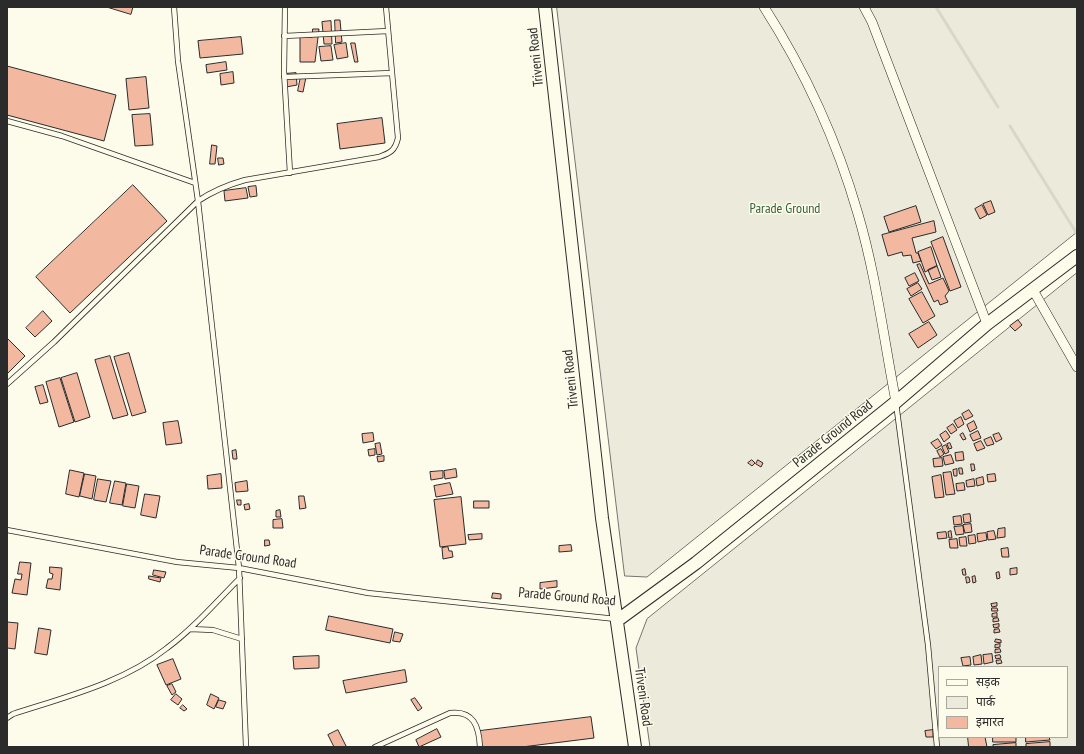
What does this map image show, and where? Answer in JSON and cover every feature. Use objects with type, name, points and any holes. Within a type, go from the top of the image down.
[{"type":"main road","name":"Triveni Road","points":[[546,7],[600,503],[618,620],[635,747]]},
{"type":"main road","name":"Parade Ground Road","points":[[618,620],[696,563],[896,402],[987,324],[1077,256]]},
{"type":"street","points":[[764,7],[784,38],[821,111],[845,171],[859,215],[870,261],[896,402]]},
{"type":"street","points":[[864,7],[875,29],[987,324]]},
{"type":"street","points":[[1033,290],[1077,367]]},
{"type":"lane","points":[[174,7],[178,60],[198,201],[240,578],[246,747]]},
{"type":"lane","points":[[285,7],[284,77],[290,173]]},
{"type":"lane","points":[[7,384],[54,342],[198,201],[224,186],[379,157],[391,153],[396,148],[398,138],[386,7]]},
{"type":"lane","points":[[284,36],[388,31]]},
{"type":"lane","points":[[284,77],[392,73]]},
{"type":"lane","points":[[7,121],[62,136],[195,183]]},
{"type":"lane","points":[[896,402],[928,645],[937,747]]},
{"type":"lane","name":"Parade Ground Road","points":[[7,530],[177,562],[239,568],[368,593],[618,620]]},
{"type":"lane","points":[[7,718],[13,714],[87,690],[137,668],[167,649],[190,629],[240,578]]},
{"type":"lane","points":[[190,629],[213,630],[242,639]]},
{"type":"lane","points":[[375,747],[450,713],[460,712],[468,714],[473,720],[479,732],[480,747]]},
{"type":"green space","name":"Parade Ground","points":[[557,7],[1077,7],[1077,232],[647,577],[625,576]]},
{"type":"green space","points":[[1077,273],[1077,747],[650,747],[636,648],[647,619]]},
{"type":"building","points":[[107,7],[133,7],[131,14]]},
{"type":"building","points":[[335,20],[340,20],[342,42],[336,43]]},
{"type":"building","points":[[331,21],[332,44],[324,44],[322,22]]},
{"type":"building","points":[[313,29],[319,29],[315,62],[300,62],[300,37],[312,37]]},
{"type":"building","points":[[241,37],[243,54],[200,58],[198,41]]},
{"type":"building","points":[[346,43],[348,57],[337,59],[334,45]]},
{"type":"building","points":[[351,43],[355,43],[358,62],[355,62]]},
{"type":"building","points":[[331,46],[333,60],[321,61],[319,47]]},
{"type":"building","points":[[226,62],[227,70],[207,73],[206,65]]},
{"type":"building","points":[[7,66],[116,95],[104,141],[7,115]]},
{"type":"building","points":[[233,72],[234,83],[221,85],[220,74]]},
{"type":"building","points":[[296,73],[297,85],[286,87],[285,74]]},
{"type":"building","points":[[301,76],[306,77],[303,92],[298,91]]},
{"type":"building","points":[[146,77],[149,108],[129,110],[126,79]]},
{"type":"building","points":[[150,114],[153,145],[135,146],[132,115]]},
{"type":"building","points":[[382,118],[385,143],[340,149],[337,124]]},
{"type":"building","points":[[212,145],[217,146],[215,164],[210,164]]},
{"type":"building","points":[[218,158],[223,158],[224,164],[219,165]]},
{"type":"building","points":[[133,185],[167,221],[70,313],[36,277]]},
{"type":"building","points":[[256,186],[257,196],[250,197],[248,187]]},
{"type":"building","points":[[246,188],[248,198],[225,201],[224,191]]},
{"type":"building","points":[[991,201],[995,212],[988,215],[983,204]]},
{"type":"building","points":[[982,205],[987,215],[980,219],[975,209]]},
{"type":"building","points":[[916,206],[921,222],[889,232],[884,217]]},
{"type":"building","points":[[934,221],[936,232],[912,238],[916,253],[918,253],[921,261],[913,263],[911,255],[903,256],[902,252],[888,256],[882,235]]},
{"type":"building","points":[[943,237],[961,287],[950,291],[931,242]]},
{"type":"building","points":[[931,247],[937,266],[925,272],[918,252]]},
{"type":"building","points":[[920,264],[929,284],[943,278],[949,291],[945,296],[948,302],[940,305],[938,300],[934,302],[917,265]]},
{"type":"building","points":[[937,266],[941,277],[932,280],[928,270]]},
{"type":"building","points":[[915,273],[919,281],[909,286],[905,278]]},
{"type":"building","points":[[918,283],[922,289],[911,296],[907,289]]},
{"type":"building","points":[[922,292],[935,316],[923,323],[909,299]]},
{"type":"building","points":[[43,311],[52,321],[35,337],[26,328]]},
{"type":"building","points":[[1018,320],[1022,325],[1015,331],[1010,326]]},
{"type":"building","points":[[929,322],[937,335],[918,348],[909,334]]},
{"type":"building","points":[[7,338],[25,356],[7,374]]},
{"type":"building","points":[[129,353],[146,412],[132,416],[114,357]]},
{"type":"building","points":[[110,356],[128,415],[113,419],[95,360]]},
{"type":"building","points":[[77,373],[90,417],[75,422],[61,378]]},
{"type":"building","points":[[60,378],[74,422],[59,427],[46,382]]},
{"type":"building","points":[[43,385],[48,402],[40,404],[35,387]]},
{"type":"building","points":[[969,410],[973,416],[965,420],[962,414]]},
{"type":"building","points":[[961,417],[964,424],[958,428],[954,421]]},
{"type":"building","points":[[178,421],[182,443],[166,445],[163,423]]},
{"type":"building","points":[[974,421],[977,428],[970,432],[967,425]]},
{"type":"building","points":[[953,424],[957,430],[951,434],[947,428]]},
{"type":"building","points":[[946,431],[950,437],[944,442],[940,435]]},
{"type":"building","points":[[978,431],[981,438],[973,441],[970,435]]},
{"type":"building","points":[[373,433],[374,441],[363,443],[362,434]]},
{"type":"building","points":[[963,433],[966,439],[963,440],[960,435]]},
{"type":"building","points":[[999,433],[1002,439],[996,442],[993,435]]},
{"type":"building","points":[[991,437],[994,444],[987,446],[984,440]]},
{"type":"building","points":[[938,439],[942,445],[936,449],[931,443]]},
{"type":"building","points":[[981,441],[985,448],[977,451],[974,444]]},
{"type":"building","points":[[380,443],[382,454],[377,455],[375,444]]},
{"type":"building","points":[[950,443],[952,448],[949,449],[947,444]]},
{"type":"building","points":[[946,445],[949,452],[945,454],[942,447]]},
{"type":"building","points":[[375,449],[375,455],[369,456],[368,450]]},
{"type":"building","points":[[941,449],[944,454],[940,457],[937,451]]},
{"type":"building","points":[[236,450],[237,459],[233,459],[232,451]]},
{"type":"building","points":[[963,452],[964,460],[956,461],[955,453]]},
{"type":"building","points":[[951,455],[954,463],[945,465],[943,457]]},
{"type":"building","points":[[384,456],[384,461],[378,462],[377,457]]},
{"type":"building","points":[[942,458],[943,466],[934,467],[933,459]]},
{"type":"building","points":[[752,460],[755,463],[752,466],[748,463]]},
{"type":"building","points":[[758,460],[763,463],[761,467],[756,464]]},
{"type":"building","points":[[971,464],[974,464],[975,470],[972,471]]},
{"type":"building","points":[[959,468],[962,468],[963,474],[960,474]]},
{"type":"building","points":[[456,469],[457,477],[445,479],[444,471]]},
{"type":"building","points":[[957,469],[957,476],[954,476],[953,470]]},
{"type":"building","points":[[70,470],[84,473],[79,497],[66,494]]},
{"type":"building","points":[[443,471],[443,478],[431,480],[430,472]]},
{"type":"building","points":[[951,472],[955,494],[946,495],[943,473]]},
{"type":"building","points":[[85,474],[96,476],[92,499],[80,496]]},
{"type":"building","points":[[221,474],[222,488],[208,489],[207,476]]},
{"type":"building","points":[[995,474],[996,481],[988,482],[987,475]]},
{"type":"building","points":[[941,475],[944,497],[935,498],[932,477]]},
{"type":"building","points":[[983,477],[984,484],[977,486],[976,479]]},
{"type":"building","points":[[98,479],[111,481],[106,502],[94,500]]},
{"type":"building","points":[[974,479],[975,486],[967,487],[966,481]]},
{"type":"building","points":[[115,481],[126,483],[122,505],[110,503]]},
{"type":"building","points":[[247,481],[248,491],[236,492],[235,483]]},
{"type":"building","points":[[450,483],[453,494],[436,497],[434,486]]},
{"type":"building","points":[[964,483],[965,490],[957,491],[956,484]]},
{"type":"building","points":[[127,484],[139,486],[135,508],[123,506]]},
{"type":"building","points":[[145,494],[160,496],[156,518],[141,515]]},
{"type":"building","points":[[299,496],[304,496],[306,508],[300,509]]},
{"type":"building","points":[[461,497],[466,544],[440,547],[434,500]]},
{"type":"building","points":[[237,500],[241,500],[241,505],[238,505]]},
{"type":"building","points":[[474,501],[489,501],[489,508],[474,508]]},
{"type":"building","points":[[249,504],[250,509],[245,510],[244,505]]},
{"type":"building","points":[[280,510],[281,517],[276,517],[276,511]]},
{"type":"building","points":[[970,514],[971,522],[964,523],[963,515]]},
{"type":"building","points":[[961,516],[962,524],[954,525],[953,517]]},
{"type":"building","points":[[282,519],[283,528],[273,528],[273,520]]},
{"type":"building","points":[[971,524],[972,532],[965,533],[963,525]]},
{"type":"building","points":[[963,526],[964,534],[956,535],[954,527]]},
{"type":"building","points":[[1005,528],[1005,537],[997,538],[998,529]]},
{"type":"building","points":[[951,531],[952,538],[949,538],[948,532]]},
{"type":"building","points":[[994,531],[996,539],[988,540],[987,532]]},
{"type":"building","points":[[946,532],[947,538],[938,539],[937,533]]},
{"type":"building","points":[[986,533],[987,540],[978,542],[977,534]]},
{"type":"building","points":[[482,534],[482,539],[469,540],[468,535]]},
{"type":"building","points":[[975,535],[976,543],[969,544],[968,536]]},
{"type":"building","points":[[966,537],[967,546],[960,546],[959,538]]},
{"type":"building","points":[[957,539],[958,548],[950,548],[949,540]]},
{"type":"building","points":[[265,540],[269,540],[270,545],[265,546]]},
{"type":"building","points":[[571,545],[572,551],[559,552],[559,546]]},
{"type":"building","points":[[448,547],[449,551],[452,551],[453,557],[443,559],[442,548]]},
{"type":"building","points":[[1008,548],[1009,557],[1002,557],[1001,549]]},
{"type":"building","points":[[20,562],[31,563],[27,595],[12,593],[15,579],[21,580],[22,574],[18,574]]},
{"type":"building","points":[[50,567],[62,568],[60,590],[46,588],[48,579],[52,579],[53,574],[50,573]]},
{"type":"building","points":[[1017,568],[1017,574],[1010,575],[1010,569]]},
{"type":"building","points":[[965,569],[966,575],[963,575],[962,570]]},
{"type":"building","points":[[154,570],[166,572],[164,578],[153,575]]},
{"type":"building","points":[[999,572],[1000,578],[997,579],[996,573]]},
{"type":"building","points":[[149,576],[161,578],[160,582],[149,579]]},
{"type":"building","points":[[975,576],[976,582],[973,583],[972,577]]},
{"type":"building","points":[[966,577],[969,577],[970,582],[967,583]]},
{"type":"building","points":[[557,581],[557,587],[540,589],[540,583]]},
{"type":"building","points":[[493,593],[501,594],[501,599],[492,598]]},
{"type":"building","points":[[997,603],[997,606],[992,607],[991,604]]},
{"type":"building","points":[[992,608],[997,608],[998,611],[992,611]]},
{"type":"building","points":[[997,613],[997,617],[992,617],[992,614]]},
{"type":"building","points":[[329,616],[393,629],[390,643],[326,630]]},
{"type":"building","points":[[998,618],[999,621],[993,622],[993,619]]},
{"type":"building","points":[[7,622],[18,623],[15,649],[7,648]]},
{"type":"building","points":[[999,624],[999,627],[994,628],[993,625]]},
{"type":"building","points":[[39,628],[51,630],[47,655],[35,653]]},
{"type":"building","points":[[999,629],[1000,632],[994,633],[994,630]]},
{"type":"building","points":[[395,632],[403,634],[400,642],[393,641]]},
{"type":"building","points":[[996,639],[1001,640],[1001,643],[995,642]]},
{"type":"building","points":[[1000,644],[1000,647],[995,648],[995,645]]},
{"type":"building","points":[[1000,649],[1001,652],[995,653],[995,650]]},
{"type":"building","points":[[992,654],[993,662],[984,664],[983,655]]},
{"type":"building","points":[[981,655],[982,664],[974,665],[973,657]]},
{"type":"building","points":[[1000,655],[1001,658],[996,659],[995,656]]},
{"type":"building","points":[[319,656],[319,668],[294,669],[293,657]]},
{"type":"building","points":[[970,657],[971,665],[963,666],[961,658]]},
{"type":"building","points":[[173,659],[181,679],[166,685],[157,665]]},
{"type":"building","points":[[1001,660],[1002,663],[997,664],[996,661]]},
{"type":"building","points":[[405,670],[407,682],[346,693],[343,681]]},
{"type":"building","points":[[172,684],[176,692],[172,695],[167,686]]},
{"type":"building","points":[[176,694],[182,699],[178,705],[171,700]]},
{"type":"building","points":[[211,694],[219,698],[214,709],[207,705]]},
{"type":"building","points":[[415,698],[422,708],[418,711],[411,700]]},
{"type":"building","points":[[219,700],[226,702],[223,709],[216,707]]},
{"type":"building","points":[[183,705],[187,709],[184,711],[180,708]]},
{"type":"building","points":[[591,717],[594,738],[522,747],[482,747],[480,731]]},
{"type":"building","points":[[437,729],[441,737],[419,747],[416,740]]},
{"type":"building","points":[[338,730],[346,746],[334,747],[328,735]]},
{"type":"building","points":[[933,730],[933,737],[926,737],[925,731]]},
{"type":"building","points":[[968,738],[985,738],[987,747],[969,747]]},
{"type":"building","points":[[993,738],[1016,738],[1016,742],[993,742]]},
{"type":"building","points":[[1026,738],[1049,738],[1050,740],[1026,742]]},
{"type":"building","points":[[1050,742],[1050,747],[1026,747],[1026,744]]},
{"type":"building","points":[[1016,743],[1016,747],[993,747],[993,745]]},
{"type":"waterway","points":[[936,7],[998,107]]},
{"type":"waterway","points":[[1010,126],[1077,234]]}]
